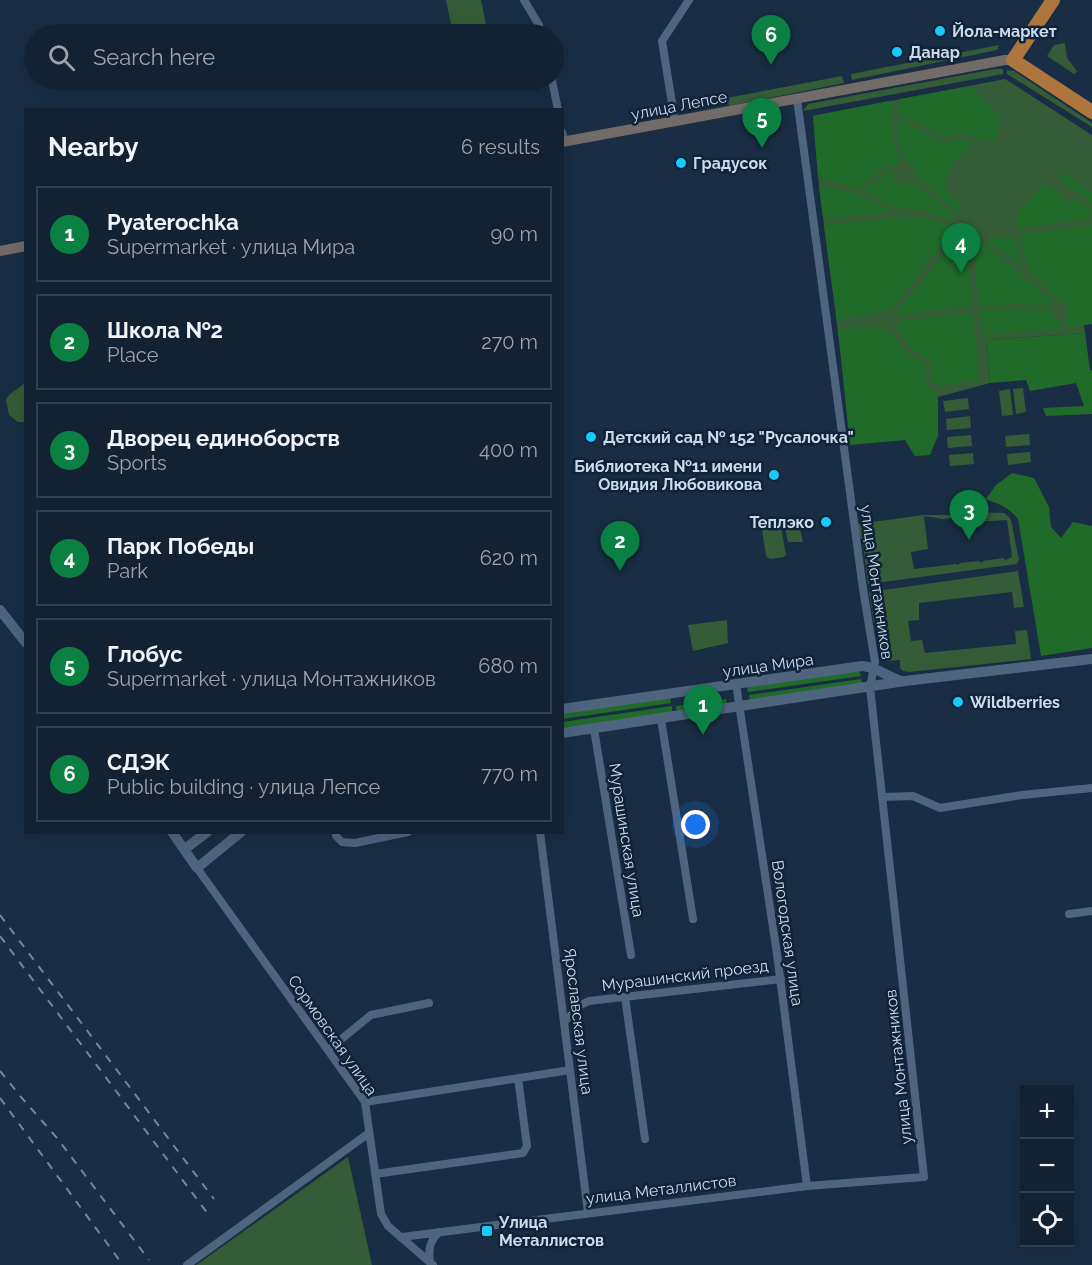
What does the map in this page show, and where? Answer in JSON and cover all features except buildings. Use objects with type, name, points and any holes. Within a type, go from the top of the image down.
[{"type":"highway","points":[[1053,0],[1013,60],[1092,112]]},
{"type":"main road","name":"улица Лепсе","points":[[564,138],[675,122],[1013,60]]},
{"type":"main road","points":[[0,251],[24,246]]},
{"type":"street","points":[[524,0],[538,24]]},
{"type":"street","points":[[675,122],[662,41],[689,0]]},
{"type":"street","points":[[554,90],[558,108]]},
{"type":"street","name":"улица Монтажников","points":[[797,99],[874,668],[870,687],[924,1177]]},
{"type":"street","points":[[0,610],[24,640]]},
{"type":"street","name":"улица Мира","points":[[564,733],[904,681],[1092,658]]},
{"type":"street","name":"улица Мира","points":[[564,709],[862,666],[874,668],[892,678],[904,681]]},
{"type":"street","name":"Вологодская улица","points":[[736,684],[781,979],[807,1186]]},
{"type":"street","points":[[661,719],[693,919]]},
{"type":"street","name":"Мурашинская улица","points":[[594,729],[631,956]]},
{"type":"street","points":[[882,797],[912,796],[940,808],[1022,795],[1092,788]]},
{"type":"street","name":"Сормовская улица","points":[[174,834],[365,1102],[381,1214],[388,1226],[432,1264]]},
{"type":"street","points":[[185,849],[204,834]]},
{"type":"street","points":[[197,868],[239,834]]},
{"type":"street","points":[[336,834],[342,842],[348,843],[397,834]]},
{"type":"street","name":"Ярославская улица","points":[[540,834],[588,1213]]},
{"type":"street","points":[[1069,914],[1092,911]]},
{"type":"street","name":"Мурашинский проезд","points":[[564,1022],[581,1005],[589,1001],[781,979]]},
{"type":"street","points":[[625,997],[645,1139]]},
{"type":"street","points":[[328,1050],[371,1015],[429,1003]]},
{"type":"street","points":[[365,1102],[570,1070]]},
{"type":"street","points":[[375,1174],[523,1153],[527,1146],[518,1078]]},
{"type":"street","points":[[187,1265],[369,1133]]},
{"type":"street","name":"улица Металлистов","points":[[402,1237],[807,1186],[924,1177]]},
{"type":"street","points":[[432,1264],[429,1246],[439,1232]]},
{"type":"green space","points":[[446,0],[481,0],[486,24],[451,24]]},
{"type":"green space","points":[[1065,43],[1067,58],[1077,71],[1074,74],[1047,56],[1054,45]]},
{"type":"green space","points":[[999,45],[997,50],[852,80],[851,74]]},
{"type":"green space","points":[[1003,69],[1003,74],[803,111],[808,104]]},
{"type":"green space","points":[[1007,70],[1014,71],[1092,123],[1092,127],[1007,74]]},
{"type":"green space","points":[[842,76],[844,83],[729,106],[727,98]]},
{"type":"green space","points":[[1005,79],[1092,135],[1092,324],[1084,325],[1085,333],[987,340],[990,383],[938,397],[847,402],[819,186],[813,116]]},
{"type":"green space","points":[[971,86],[1000,117],[997,139],[982,139],[963,134],[945,137],[897,114],[900,99]]},
{"type":"green space","points":[[889,101],[892,105],[893,145],[902,158],[895,166],[886,165],[858,189],[818,177],[813,116]]},
{"type":"green space","points":[[897,120],[903,120],[945,143],[962,139],[974,142],[952,163],[944,188],[962,206],[957,212],[918,177],[897,142]]},
{"type":"green space","points":[[889,170],[893,172],[892,179],[902,184],[913,182],[955,215],[954,220],[921,210],[898,208],[863,191]]},
{"type":"green space","points":[[1062,172],[1092,192],[1092,204],[1058,177]]},
{"type":"green space","points":[[1042,185],[1051,187],[1067,201],[1076,199],[1092,210],[1089,218],[1019,229],[1016,224],[1019,212]]},
{"type":"green space","points":[[819,186],[858,194],[890,210],[886,213],[823,218]]},
{"type":"green space","points":[[900,217],[925,218],[956,228],[892,308],[837,321],[824,226]]},
{"type":"green space","points":[[1092,225],[1092,324],[1065,327],[1068,312],[1066,305],[1030,272],[1019,235]]},
{"type":"green space","points":[[960,235],[966,237],[972,306],[897,315],[897,311]]},
{"type":"green space","points":[[1014,236],[1023,267],[986,239]]},
{"type":"green space","points":[[980,239],[1053,302],[1050,306],[1022,304],[979,306],[972,240]]},
{"type":"green space","points":[[1051,310],[1053,316],[1058,318],[1061,328],[984,335],[979,311]]},
{"type":"green space","points":[[973,313],[979,379],[938,386],[932,381],[930,361],[911,348],[896,329],[900,321]]},
{"type":"green space","points":[[882,328],[892,333],[906,353],[925,364],[927,384],[938,397],[938,436],[930,455],[915,456],[905,440],[850,445],[838,330]]},
{"type":"green space","points":[[1085,333],[1090,370],[1092,370],[1092,414],[1046,416],[1043,408],[1084,406],[1076,383],[1030,391],[1026,380],[990,383],[987,340]]},
{"type":"green space","points":[[24,384],[24,422],[18,422],[9,415],[6,400]]},
{"type":"green space","points":[[1023,388],[1026,412],[1016,414],[1013,389]]},
{"type":"green space","points":[[1010,389],[1013,415],[1002,416],[999,391]]},
{"type":"green space","points":[[968,398],[969,409],[945,412],[943,401]]},
{"type":"green space","points":[[970,416],[971,428],[947,430],[946,419]]},
{"type":"green space","points":[[1029,434],[1030,445],[1006,447],[1005,436]]},
{"type":"green space","points":[[971,435],[972,446],[948,448],[947,437]]},
{"type":"green space","points":[[1030,452],[1031,462],[1008,465],[1007,454]]},
{"type":"green space","points":[[973,453],[974,464],[950,466],[949,455]]},
{"type":"green space","points":[[1012,473],[1034,478],[1049,507],[1051,527],[1061,538],[1073,522],[1092,526],[1092,648],[1041,656],[1018,519],[999,504],[986,499],[996,485]]},
{"type":"green space","points":[[978,512],[1004,513],[1009,517],[1019,560],[1017,564],[868,584],[864,550],[857,524],[924,515],[963,515],[943,519],[924,516],[928,549],[911,552],[914,569],[979,561],[981,563],[1012,557],[1007,520],[977,522]]},
{"type":"green space","points":[[776,517],[780,522],[786,555],[770,559],[766,556],[761,523],[762,520]]},
{"type":"green space","points":[[798,520],[803,542],[788,542],[784,522]]},
{"type":"green space","points":[[1018,571],[1024,607],[1014,608],[1012,592],[919,603],[919,620],[908,621],[911,641],[922,640],[925,653],[1016,644],[1015,631],[1027,630],[1031,659],[909,672],[900,668],[900,660],[885,661],[880,626],[875,628],[869,592]]},
{"type":"green space","points":[[727,620],[728,643],[693,651],[688,625]]},
{"type":"green space","points":[[859,670],[861,676],[748,692],[747,686]]},
{"type":"green space","points":[[861,679],[862,683],[750,701],[749,695]]},
{"type":"green space","points":[[670,697],[671,703],[564,719],[564,713]]},
{"type":"green space","points":[[726,699],[727,705],[677,712],[676,706]]},
{"type":"green space","points":[[672,706],[672,712],[564,728],[564,722]]},
{"type":"green space","points":[[348,1157],[372,1265],[196,1265],[202,1261]]},
{"type":"railway","points":[[0,915],[214,1199]]},
{"type":"railway","points":[[0,936],[211,1218]]},
{"type":"railway","points":[[0,1071],[57,1138],[149,1260]]},
{"type":"railway","points":[[0,1098],[123,1265]]},
{"type":"place","name":"Йола-маркет","points":[[940,31]]},
{"type":"place","name":"Данар","points":[[897,52]]},
{"type":"place","name":"СДЭК","points":[[771,65]]},
{"type":"place","name":"Глобус","points":[[762,148]]},
{"type":"place","name":"Градусок","points":[[681,163]]},
{"type":"place","name":"Парк Победы","points":[[961,273]]},
{"type":"place","name":"Детский сад № 152 \"Русалочка\"","points":[[591,437]]},
{"type":"place","name":"Библиотека №11 имени Овидия Любовикова","points":[[774,475]]},
{"type":"place","name":"Теплэко","points":[[826,522]]},
{"type":"place","name":"Дворец единоборств","points":[[969,540]]},
{"type":"place","name":"Школа №2","points":[[620,571]]},
{"type":"place","name":"Wildberries","points":[[958,702]]},
{"type":"place","name":"Pyaterochka","points":[[703,735]]},
{"type":"place","name":"Улица Металлистов","points":[[487,1231]]}]
